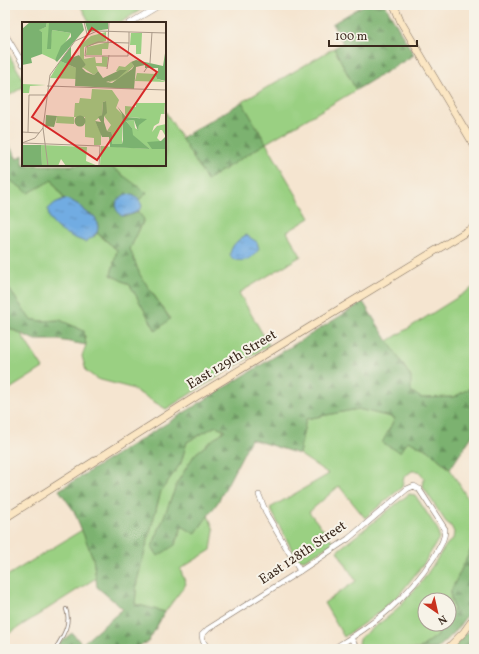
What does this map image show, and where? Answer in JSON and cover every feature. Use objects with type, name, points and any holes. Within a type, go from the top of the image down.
[{"type":"main road","points":[[394,5],[401,22],[474,145]]},
{"type":"main road","name":"East 129th Street","points":[[5,518],[197,396],[474,227]]},
{"type":"main road","points":[[447,649],[464,632],[474,618]]},
{"type":"street","points":[[132,22],[160,5]]},
{"type":"street","points":[[5,34],[22,62]]},
{"type":"street","name":"East 128th Street","points":[[208,649],[203,641],[202,635],[208,629],[300,571],[348,538],[407,489],[414,486],[419,490],[444,529],[445,536],[426,568],[400,600],[384,614],[351,638]]},
{"type":"street","points":[[259,495],[267,515],[300,571]]},
{"type":"street","points":[[332,649],[351,638],[357,649]]},
{"type":"lane","points":[[57,649],[66,628],[68,617],[66,609]]},
{"type":"green space","points":[[80,5],[148,5],[122,22],[89,22]]},
{"type":"green space","points":[[364,5],[385,5],[414,55],[356,90],[334,48],[343,43],[332,24]]},
{"type":"green space","points":[[5,48],[22,77],[22,88],[5,98]]},
{"type":"green space","points":[[334,48],[356,90],[266,143],[242,102]]},
{"type":"green space","points":[[242,102],[266,143],[207,180],[181,138]]},
{"type":"green space","points":[[166,113],[207,180],[266,143],[310,218],[287,232],[301,256],[239,293],[269,345],[166,409],[131,388],[97,379],[86,371],[82,356],[86,345],[84,331],[60,320],[41,321],[30,319],[5,283],[5,174],[8,179],[52,180],[64,199],[55,203],[94,237],[97,233],[117,250],[111,275],[130,285],[156,331],[170,318],[140,275],[130,249],[144,220],[138,212],[142,206],[139,200],[146,193],[110,166],[166,166]]},
{"type":"green space","points":[[5,138],[17,159],[22,156],[22,166],[110,166],[147,193],[139,200],[133,195],[130,215],[138,212],[144,219],[130,249],[140,275],[170,319],[156,331],[130,285],[111,275],[117,250],[97,233],[98,225],[95,217],[85,212],[79,205],[70,200],[64,199],[52,180],[29,193],[8,179],[5,174]]},
{"type":"green space","points":[[5,283],[30,319],[41,321],[60,320],[84,331],[86,345],[59,340],[35,340],[11,329],[5,320]]},
{"type":"green space","points":[[474,287],[474,386],[454,397],[421,398],[410,391],[388,341]]},
{"type":"green space","points":[[363,302],[411,377],[411,391],[421,398],[454,397],[474,386],[474,433],[450,469],[428,450],[407,441],[400,452],[382,443],[395,418],[358,409],[306,419],[299,454],[251,439],[218,502],[195,534],[182,526],[175,545],[158,556],[152,547],[178,481],[195,454],[225,430],[216,426],[187,442],[181,463],[161,491],[137,581],[135,604],[165,612],[148,642],[132,649],[52,649],[72,633],[82,644],[123,609],[97,587],[93,558],[74,511],[59,490]]},
{"type":"green space","points":[[5,320],[11,329],[21,334],[43,368],[5,392]]},
{"type":"green space","points":[[358,409],[395,418],[407,441],[428,450],[450,469],[474,509],[474,543],[450,592],[417,592],[417,632],[440,632],[437,636],[419,649],[363,649],[359,643],[361,637],[392,614],[421,583],[447,544],[453,539],[454,532],[423,487],[424,479],[419,471],[412,471],[404,477],[402,487],[365,518],[339,486],[309,512],[334,543],[304,560],[297,559],[270,508],[329,474],[299,454],[306,419]]},
{"type":"green space","points":[[216,426],[225,430],[195,454],[178,481],[152,547],[175,545],[182,526],[195,534],[208,515],[214,530],[211,550],[180,569],[186,584],[165,612],[135,604],[137,581],[161,491],[181,463],[187,442]]},
{"type":"green space","points":[[409,494],[415,495],[438,530],[439,538],[425,562],[399,595],[374,616],[344,637],[324,603],[356,581],[337,551]]},
{"type":"green space","points":[[82,530],[93,558],[96,578],[5,636],[5,577]]},
{"type":"green space","points":[[474,543],[474,606],[457,629],[457,592],[450,592]]},
{"type":"green space","points":[[474,625],[474,649],[451,649]]},
{"type":"green space","points":[[440,632],[454,632],[437,649],[419,649],[437,636]]},
{"type":"water","points":[[126,194],[136,197],[142,206],[133,214],[121,216],[116,209],[117,200]]},
{"type":"water","points":[[64,199],[70,200],[79,205],[85,212],[95,217],[98,226],[97,232],[93,237],[85,242],[61,231],[52,222],[49,216],[48,209],[55,203]]},
{"type":"water","points":[[246,235],[257,242],[259,249],[251,258],[241,261],[232,259],[230,254],[232,248]]}]
